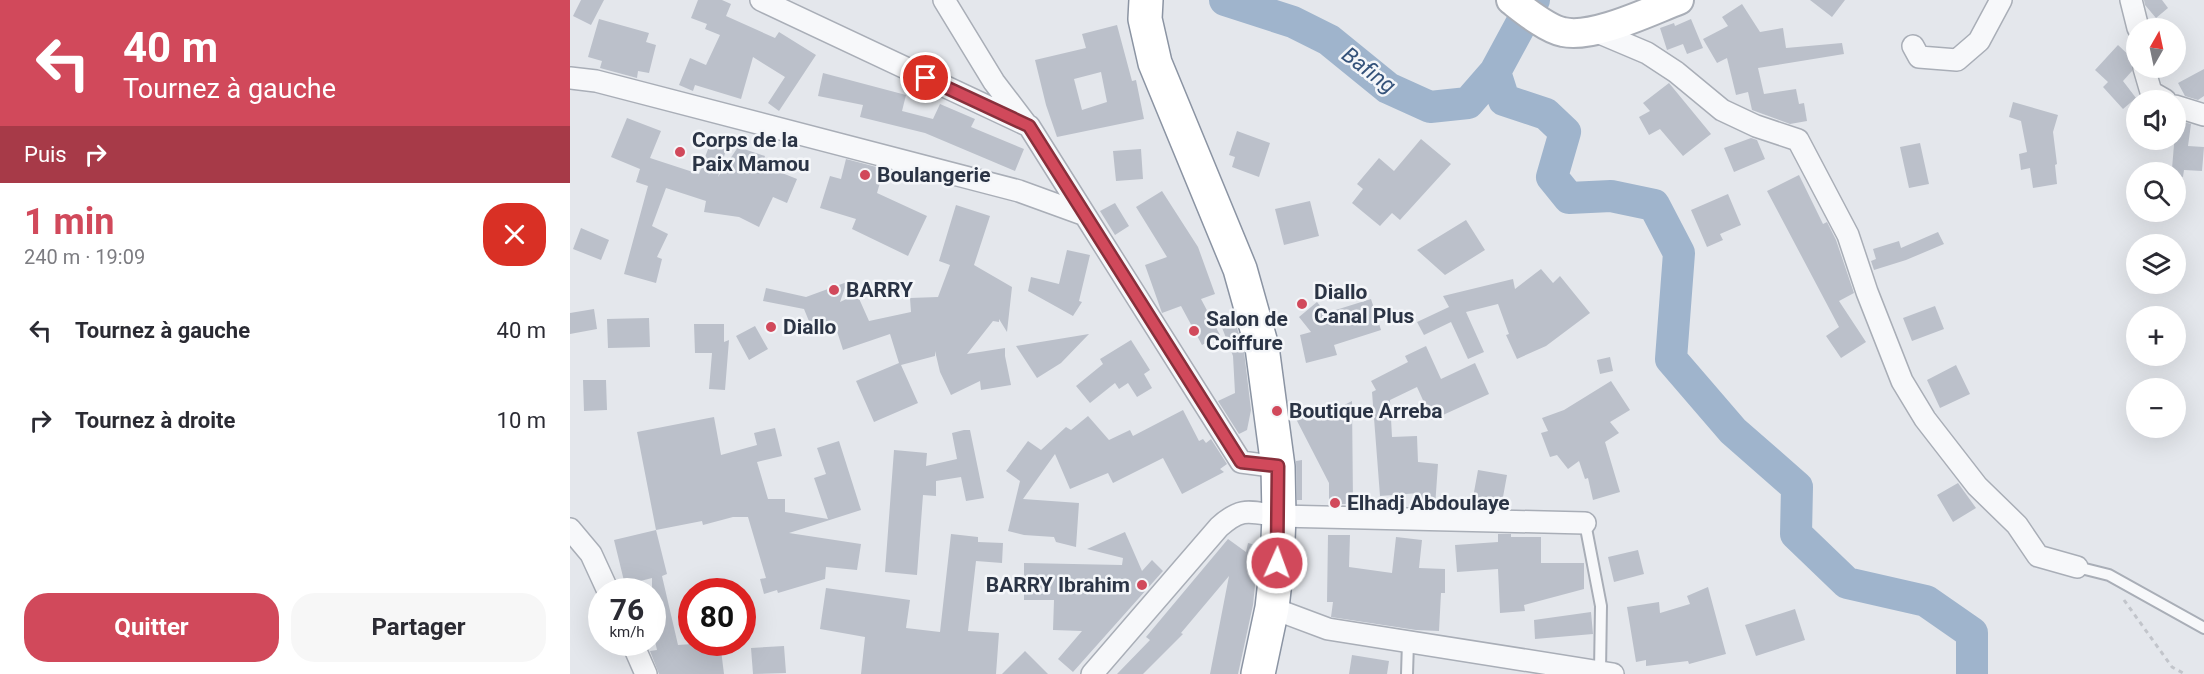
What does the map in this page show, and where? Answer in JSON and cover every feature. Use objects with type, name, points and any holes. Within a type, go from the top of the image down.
[{"type":"highway","points":[[1146,0],[1145,19],[1155,63],[1240,269],[1262,347],[1278,466],[1279,516],[1272,608],[1258,674]]},
{"type":"main road","points":[[1511,0],[1534,17],[1563,32],[1595,31],[1679,0]]},
{"type":"street","points":[[761,0],[1029,126]]},
{"type":"street","points":[[944,0],[994,82],[1029,126],[1241,462],[1278,466]]},
{"type":"street","points":[[1913,46],[1919,57],[1957,60],[1979,41],[2001,0]]},
{"type":"street","points":[[2131,0],[2136,18]]},
{"type":"street","points":[[1595,31],[1647,53],[1676,72],[1722,110],[1756,126],[1798,140],[1848,235],[1867,292],[1902,381],[1925,419],[1977,486],[2017,525],[2038,556],[2077,567]]},
{"type":"street","points":[[570,78],[596,81],[1019,191],[1085,214]]},
{"type":"street","points":[[2186,109],[2204,115]]},
{"type":"street","points":[[1092,674],[1235,513],[1585,523]]},
{"type":"street","points":[[570,529],[591,554],[602,578]]},
{"type":"street","points":[[1272,608],[1328,629],[1606,672]]},
{"type":"street","points":[[638,656],[646,674]]},
{"type":"lane","points":[[1585,523],[1601,606],[1606,672]]},
{"type":"lane","points":[[2077,567],[2109,575],[2204,628]]},
{"type":"lane","points":[[1407,674],[1408,642]]},
{"type":"path","points":[[2109,575],[2172,667],[2185,674]]},
{"type":"building","points":[[581,0],[604,0],[591,25],[573,16]]},
{"type":"building","points":[[698,0],[722,0],[731,4],[726,16],[775,38],[779,32],[816,55],[779,111],[768,103],[785,77],[753,57],[741,99],[695,85],[693,91],[679,85],[690,58],[706,65],[720,35],[705,29],[707,24],[691,18]]},
{"type":"building","points":[[1810,0],[1845,0],[1832,17]]},
{"type":"building","points":[[2144,0],[2162,0],[2168,8],[2156,18],[2145,5]]},
{"type":"building","points":[[1742,4],[1760,32],[1783,28],[1786,48],[1842,43],[1844,54],[1758,68],[1764,94],[1796,89],[1799,104],[1804,103],[1807,121],[1790,124],[1752,110],[1748,92],[1736,95],[1727,58],[1717,63],[1703,39],[1728,26],[1722,17]]},
{"type":"building","points":[[599,19],[649,33],[646,42],[656,45],[649,73],[638,71],[637,78],[600,68],[602,61],[588,57]]},
{"type":"building","points":[[1691,19],[1703,48],[1687,54],[1683,44],[1667,50],[1660,28],[1674,23],[1675,26]]},
{"type":"building","points":[[1117,25],[1132,81],[1136,80],[1144,119],[1057,137],[1035,60],[1086,48],[1082,34]],"holes":[[[1101,72],[1107,102],[1082,110],[1074,79]]]},
{"type":"building","points":[[2118,45],[2126,52],[2126,78],[2123,81],[2130,90],[2126,90],[2126,106],[2123,109],[2103,87],[2108,82],[2095,70]]},
{"type":"building","points":[[2204,69],[2204,96],[2198,100],[2186,96],[2186,90],[2182,90],[2178,83]]},
{"type":"building","points":[[823,73],[906,95],[902,111],[933,119],[940,104],[975,119],[971,127],[1024,149],[1015,171],[925,133],[860,117],[863,105],[818,96]]},
{"type":"building","points":[[1669,83],[1711,134],[1683,156],[1660,129],[1649,135],[1639,117],[1650,111],[1643,103]]},
{"type":"building","points":[[2013,102],[2058,115],[2053,132],[2057,184],[2033,188],[2030,168],[2021,170],[2019,154],[2027,152],[2021,121],[2009,117]]},
{"type":"building","points":[[627,118],[661,131],[650,158],[699,174],[712,138],[728,143],[718,177],[738,147],[765,156],[762,165],[797,179],[787,203],[773,197],[759,227],[739,217],[704,212],[706,201],[666,188],[652,226],[668,234],[657,257],[662,259],[656,283],[624,274],[648,186],[636,182],[640,169],[611,157]]},
{"type":"building","points":[[2186,123],[2191,124],[2188,146],[2204,147],[2202,171],[2186,170],[2186,162],[2173,162],[2174,150],[2186,150]]},
{"type":"building","points":[[1237,131],[1270,143],[1259,177],[1232,167],[1235,157],[1229,155]]},
{"type":"building","points":[[1751,138],[1757,140],[1765,159],[1734,172],[1724,148]]},
{"type":"building","points":[[1421,139],[1451,164],[1400,220],[1392,213],[1380,226],[1352,203],[1363,189],[1357,184],[1379,158],[1394,171]]},
{"type":"building","points":[[1920,143],[1929,184],[1909,188],[1900,147]]},
{"type":"building","points":[[1141,149],[1143,179],[1116,181],[1113,151]]},
{"type":"building","points":[[846,159],[884,169],[877,193],[927,216],[908,256],[852,229],[856,219],[820,208],[830,176],[841,179]]},
{"type":"building","points":[[1799,175],[1823,224],[1827,222],[1836,240],[1854,293],[1839,301],[1866,342],[1841,358],[1826,336],[1839,327],[1767,191]]},
{"type":"building","points":[[1162,191],[1198,247],[1215,294],[1201,299],[1220,335],[1202,345],[1181,306],[1162,313],[1145,265],[1167,257],[1136,207]]},
{"type":"building","points":[[1728,194],[1741,225],[1720,234],[1723,240],[1707,247],[1691,210]]},
{"type":"building","points":[[1310,201],[1319,236],[1284,245],[1275,209]]},
{"type":"building","points":[[1115,203],[1129,226],[1115,235],[1100,211]]},
{"type":"building","points":[[956,205],[990,216],[974,265],[1012,287],[1007,332],[999,319],[999,322],[993,321],[967,354],[1005,348],[1011,385],[981,390],[980,381],[951,395],[940,372],[935,351],[935,356],[901,365],[918,403],[874,422],[856,381],[899,363],[890,334],[843,350],[834,322],[813,331],[804,309],[763,301],[766,288],[806,297],[847,282],[840,302],[857,294],[869,321],[911,312],[910,298],[938,297],[950,265],[939,261]]},
{"type":"building","points":[[1466,220],[1485,250],[1445,275],[1417,250]]},
{"type":"building","points":[[581,228],[609,240],[601,260],[573,249]]},
{"type":"building","points":[[1938,232],[1944,244],[1874,270],[1871,261],[1876,259],[1873,249],[1899,241],[1901,248]]},
{"type":"building","points":[[1067,250],[1090,255],[1079,301],[1082,302],[1073,316],[1028,291],[1031,277],[1059,284]]},
{"type":"building","points":[[1541,269],[1553,283],[1560,276],[1590,313],[1546,346],[1517,359],[1506,335],[1509,334],[1498,304],[1466,312],[1484,352],[1468,359],[1451,322],[1424,335],[1417,322],[1449,307],[1443,296],[1513,279],[1515,289]]},
{"type":"building","points":[[1371,299],[1381,330],[1334,345],[1337,355],[1306,363],[1300,335],[1311,332],[1299,317],[1317,302],[1326,313]]},
{"type":"building","points":[[1935,306],[1944,329],[1912,341],[1903,318]]},
{"type":"building","points":[[594,309],[597,329],[570,334],[570,313]]},
{"type":"building","points":[[649,318],[650,347],[608,348],[607,319]]},
{"type":"building","points":[[1234,318],[1244,351],[1251,410],[1247,430],[1239,434],[1218,401],[1235,393],[1233,356],[1221,325]]},
{"type":"building","points":[[694,324],[724,324],[724,342],[729,340],[725,390],[709,389],[712,353],[695,353]]},
{"type":"building","points":[[755,326],[768,349],[749,360],[736,336]]},
{"type":"building","points":[[1089,334],[1061,363],[1037,378],[1016,346]]},
{"type":"building","points":[[1131,340],[1150,370],[1144,374],[1152,388],[1137,397],[1128,383],[1119,389],[1115,383],[1090,403],[1076,386],[1103,364],[1100,359]]},
{"type":"building","points":[[1426,346],[1441,379],[1475,363],[1489,394],[1432,420],[1417,387],[1390,400],[1392,437],[1417,436],[1418,462],[1438,464],[1435,507],[1418,506],[1419,493],[1380,496],[1372,392],[1376,390],[1371,381],[1408,362],[1405,356]]},
{"type":"building","points":[[1610,357],[1613,371],[1600,374],[1597,360]]},
{"type":"building","points":[[1956,365],[1970,394],[1940,408],[1927,380]]},
{"type":"building","points":[[583,380],[606,380],[607,410],[584,411]]},
{"type":"building","points":[[1611,381],[1630,410],[1610,422],[1619,433],[1605,442],[1620,492],[1593,500],[1588,478],[1585,479],[1579,461],[1568,469],[1557,455],[1550,457],[1541,433],[1548,431],[1542,418],[1564,410]]},
{"type":"building","points":[[1352,401],[1353,504],[1329,504],[1329,483],[1294,415],[1317,404],[1323,416]]},
{"type":"building","points":[[1183,410],[1199,441],[1203,439],[1206,443],[1211,439],[1227,464],[1220,469],[1224,472],[1182,494],[1163,458],[1113,483],[1108,473],[1070,489],[1055,454],[1023,499],[1079,503],[1076,547],[1056,542],[1054,537],[1024,535],[1008,531],[1020,481],[1006,471],[1028,441],[1041,450],[1066,427],[1071,430],[1088,416],[1109,440],[1130,430],[1133,436]]},
{"type":"building","points":[[714,417],[721,455],[757,445],[754,433],[775,428],[782,456],[757,462],[768,499],[785,499],[785,512],[828,519],[814,478],[826,474],[817,448],[839,441],[861,510],[789,533],[861,544],[857,570],[826,567],[825,579],[778,593],[777,590],[764,594],[760,579],[766,578],[748,517],[733,517],[703,525],[702,521],[656,530],[637,432]]},
{"type":"building","points":[[970,430],[984,498],[966,501],[961,477],[936,481],[936,496],[923,495],[917,575],[885,572],[894,450],[927,453],[926,466],[957,459],[952,433]]},
{"type":"building","points":[[1302,460],[1302,500],[1297,500],[1296,461]]},
{"type":"building","points":[[1478,470],[1507,475],[1501,508],[1472,503]]},
{"type":"building","points":[[1958,483],[1976,508],[1953,522],[1937,495]]},
{"type":"building","points":[[656,530],[667,574],[662,576],[662,578],[623,578],[614,540]]},
{"type":"building","points":[[1125,532],[1142,571],[1152,560],[1163,571],[1073,672],[1058,659],[1082,631],[1053,630],[1054,600],[1024,600],[1024,563],[1122,565],[1123,558],[1087,549]]},
{"type":"building","points":[[951,534],[978,537],[978,542],[1003,543],[1002,563],[976,561],[968,631],[999,633],[996,674],[861,674],[865,637],[820,629],[826,588],[910,600],[906,628],[940,632]]},
{"type":"building","points":[[1498,534],[1511,534],[1511,537],[1541,537],[1541,563],[1584,563],[1584,589],[1524,605],[1525,611],[1500,613],[1498,569],[1457,572],[1455,545],[1498,542]]},
{"type":"building","points":[[1328,535],[1350,535],[1349,567],[1392,573],[1396,537],[1422,540],[1419,568],[1445,569],[1445,593],[1441,593],[1439,631],[1416,630],[1331,617],[1333,602],[1327,602]]},
{"type":"building","points":[[1228,539],[1246,552],[1248,543],[1259,546],[1253,605],[1238,674],[1210,674],[1229,576],[1181,633],[1183,634],[1143,674],[1117,674],[1150,640],[1146,637]]},
{"type":"building","points":[[1638,550],[1644,574],[1614,582],[1608,557]]},
{"type":"building","points":[[1708,587],[1726,654],[1689,664],[1688,661],[1646,666],[1646,660],[1636,662],[1627,607],[1659,602],[1660,613],[1690,604],[1687,596]]},
{"type":"building","points":[[666,593],[678,645],[678,656],[722,656],[724,674],[659,674],[652,656],[666,656]]},
{"type":"building","points":[[1795,609],[1805,640],[1756,656],[1745,625]]},
{"type":"building","points":[[1591,612],[1593,634],[1535,639],[1534,620]]},
{"type":"building","points":[[784,646],[786,673],[753,674],[752,656],[756,656],[756,648]]},
{"type":"building","points":[[1025,651],[1048,674],[1002,674]]},
{"type":"building","points":[[1352,655],[1389,661],[1387,674],[1349,674]]},
{"type":"waterway","name":"Bafing","points":[[1225,0],[1293,22],[1329,40],[1388,88],[1430,107],[1468,103],[1495,72],[1534,0]]},
{"type":"waterway","points":[[1495,72],[1504,100],[1546,114],[1565,132],[1552,177],[1569,198],[1611,196],[1654,205],[1679,253],[1671,359],[1733,431],[1797,487],[1796,534],[1847,583],[1926,601],[1972,633],[1972,674]]},
{"type":"place","name":"Corps de la Paix Mamou","points":[[680,152]]},
{"type":"place","name":"Boulangerie","points":[[865,175]]},
{"type":"place","name":"BARRY","points":[[834,290]]},
{"type":"place","name":"Diallo Canal Plus","points":[[1302,304]]},
{"type":"place","name":"Diallo","points":[[771,327]]},
{"type":"place","name":"Salon de Coiffure","points":[[1194,331]]},
{"type":"place","name":"Boutique Arreba","points":[[1277,411]]},
{"type":"place","name":"Elhadj Abdoulaye","points":[[1335,503]]},
{"type":"place","name":"BARRY Ibrahim","points":[[1142,585]]},
{"type":"route","points":[[926,78],[1029,126],[1241,462],[1278,466],[1277,563]]}]
